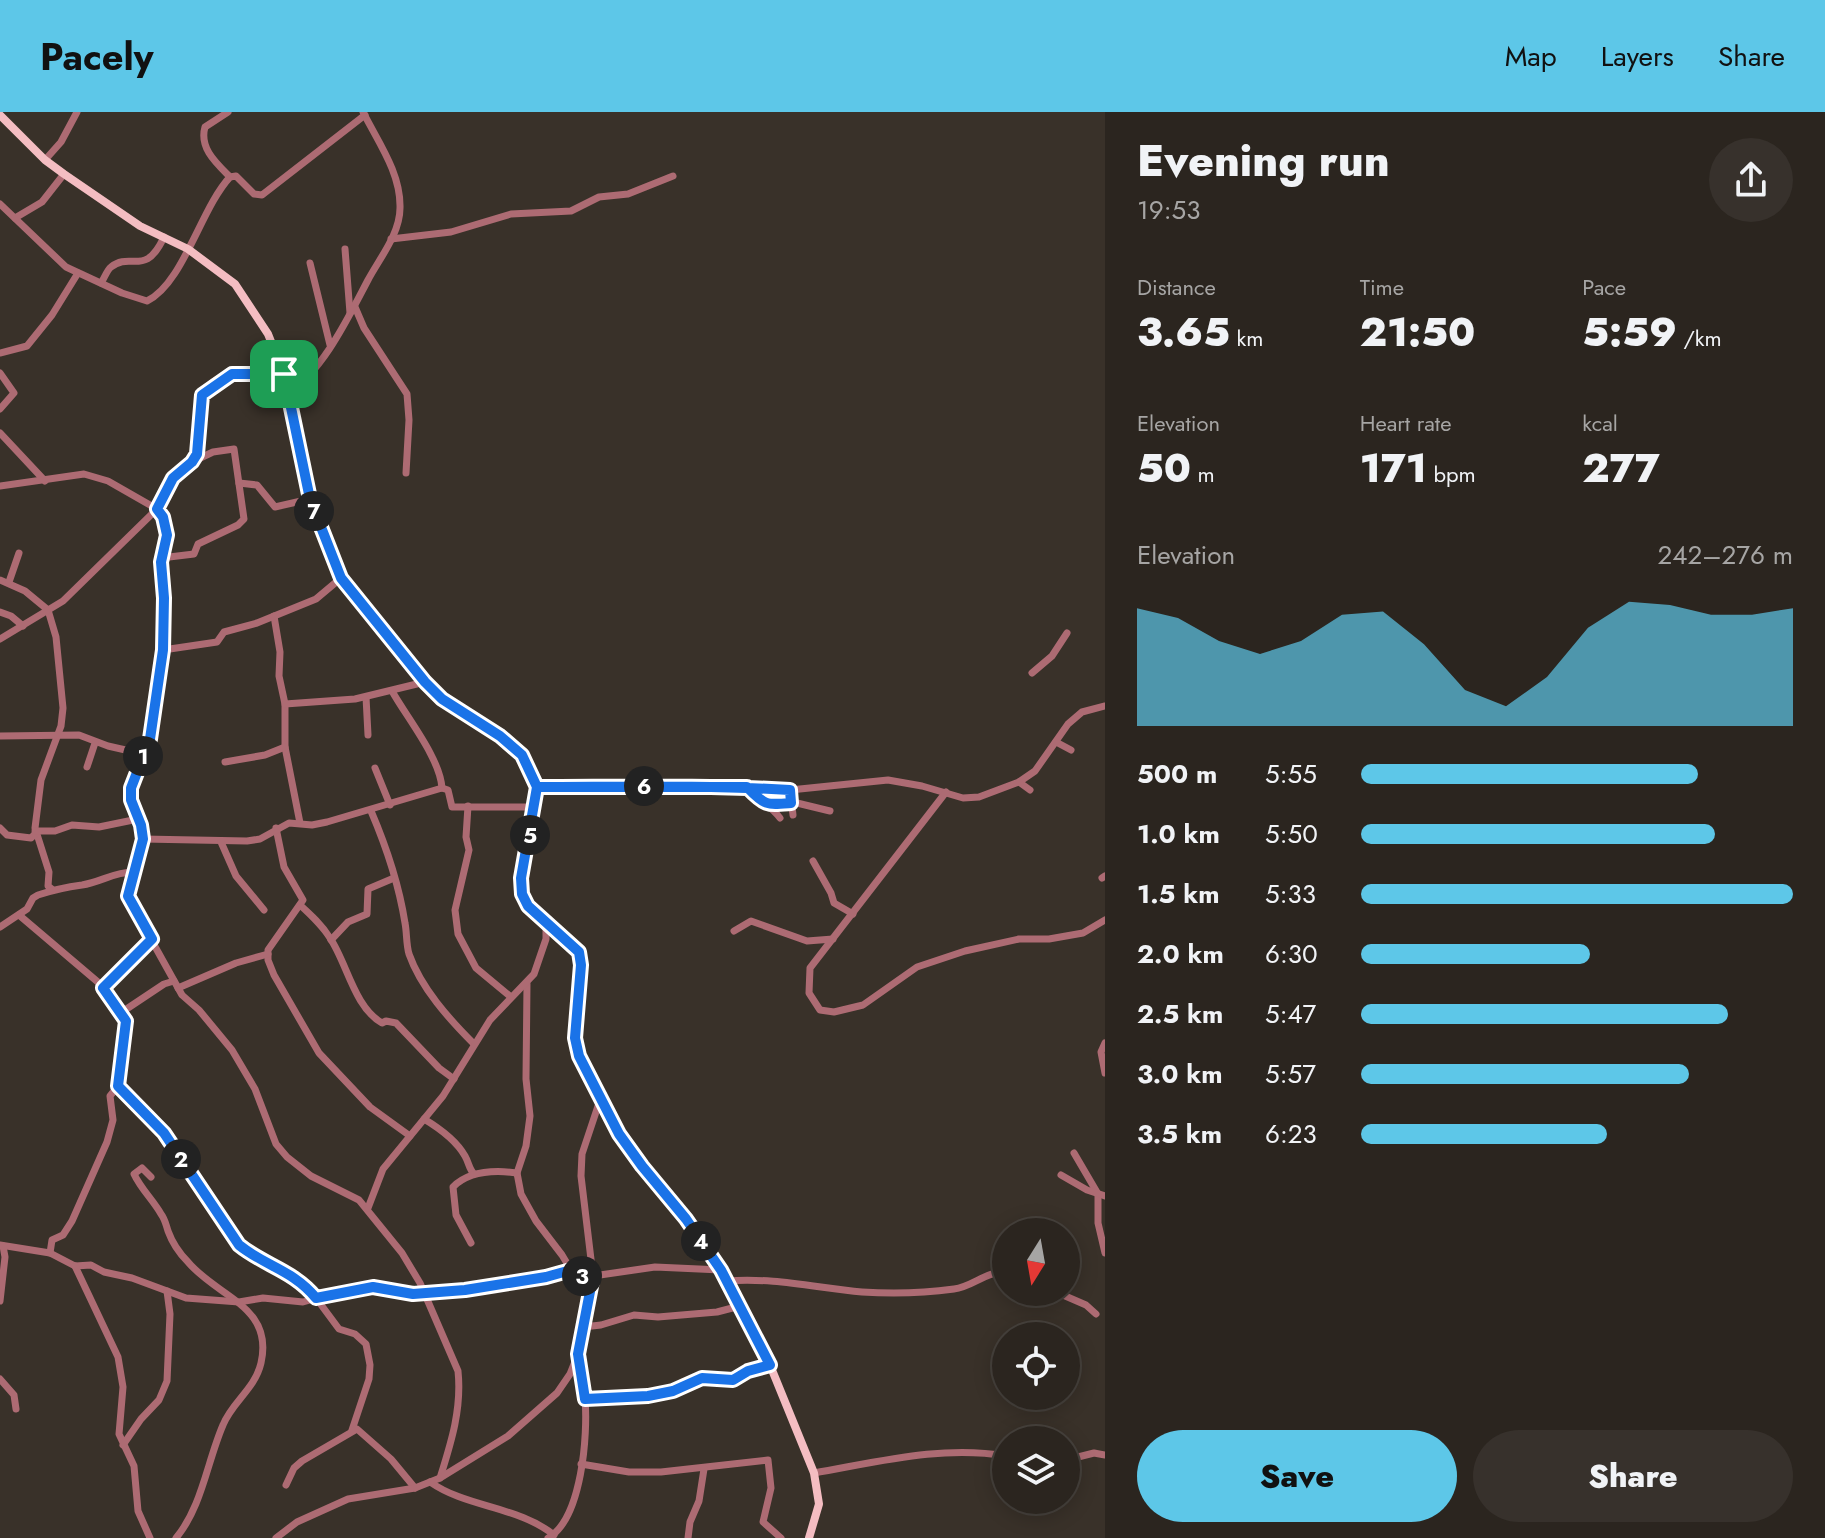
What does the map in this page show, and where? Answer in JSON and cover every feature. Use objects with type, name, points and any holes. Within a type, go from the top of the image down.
[{"type":"main road","points":[[0,115],[45,160],[64,174],[140,226],[188,249],[235,284],[268,334],[284,374],[310,499],[341,578],[442,699],[500,736],[522,755],[537,787],[521,878],[522,894],[528,906],[579,952],[581,965],[575,1038],[579,1056],[619,1134],[686,1219],[721,1270],[770,1365],[814,1473],[819,1504],[809,1538]]},
{"type":"street","points":[[45,160],[61,142],[77,112]]},
{"type":"street","points":[[228,112],[205,127],[203,135],[213,160],[230,177]]},
{"type":"street","points":[[0,204],[66,267],[135,299],[147,301],[161,292],[182,263],[212,200],[230,177],[236,176],[254,194],[262,195],[364,113],[389,158],[401,207],[391,239],[355,307],[304,382],[287,394]]},
{"type":"street","points":[[15,218],[42,202],[64,174]]},
{"type":"street","points":[[391,239],[451,232],[511,214],[571,211],[599,197],[628,194],[673,176]]},
{"type":"street","points":[[101,283],[110,267],[144,262],[157,251],[164,237]]},
{"type":"street","points":[[345,249],[350,315]]},
{"type":"street","points":[[310,263],[330,345]]},
{"type":"street","points":[[0,353],[27,346],[52,315],[78,273]]},
{"type":"street","points":[[355,307],[364,328],[407,394],[406,473]]},
{"type":"street","points":[[0,373],[14,393],[0,409]]},
{"type":"street","points":[[192,462],[197,454],[202,395],[210,387],[232,374],[284,374]]},
{"type":"street","points":[[0,433],[45,481]]},
{"type":"street","points":[[0,639],[63,601],[157,509],[173,478],[192,462],[213,452],[234,449],[244,519],[242,523],[198,544],[194,554],[161,558]]},
{"type":"street","points":[[0,486],[45,481],[71,474],[97,477],[157,509],[163,517],[167,535],[161,558],[163,650],[146,750],[131,788],[131,800],[143,839],[128,898],[176,985],[232,1050],[255,1089],[276,1144],[311,1176],[350,1195],[368,1208],[402,1253],[458,1371],[458,1415],[440,1478]]},
{"type":"street","points":[[239,483],[259,486],[275,507],[310,499]]},
{"type":"street","points":[[9,582],[19,553]]},
{"type":"street","points":[[163,650],[217,642],[224,632],[316,599],[341,578]]},
{"type":"street","points":[[0,580],[25,591],[48,610],[56,637],[63,708],[57,737],[41,780],[35,832],[49,872],[48,886],[53,890]]},
{"type":"street","points":[[0,612],[23,626]]},
{"type":"street","points":[[274,616],[280,652],[279,676],[285,704],[285,747],[300,823]]},
{"type":"street","points":[[1032,673],[1052,656],[1067,633]]},
{"type":"street","points":[[285,704],[366,697],[425,682]]},
{"type":"street","points":[[392,691],[429,752],[442,788]]},
{"type":"street","points":[[366,697],[368,735]]},
{"type":"street","points":[[537,787],[747,787],[790,790],[888,780],[963,798],[979,797],[1019,782],[1035,771],[1068,724],[1082,712],[1105,706]]},
{"type":"street","points":[[0,736],[79,735],[95,743],[130,751],[146,750]]},
{"type":"street","points":[[1056,742],[1071,750]]},
{"type":"street","points":[[87,767],[95,743]]},
{"type":"street","points":[[225,762],[265,755],[285,747]]},
{"type":"street","points":[[375,768],[390,805]]},
{"type":"street","points":[[1019,782],[1030,790]]},
{"type":"street","points":[[747,787],[780,818]]},
{"type":"street","points":[[143,839],[252,841],[289,823],[312,825],[371,811],[442,788],[448,790],[452,807],[534,807]]},
{"type":"street","points":[[790,790],[793,815]]},
{"type":"street","points":[[946,792],[810,968],[809,993],[815,1004],[825,1012],[849,1010],[863,1005],[917,967],[965,951],[1019,939],[1049,939],[1083,933],[1105,920]]},
{"type":"street","points":[[770,806],[791,803],[830,811]]},
{"type":"street","points":[[468,806],[466,837],[469,850],[455,910],[458,934],[476,968],[511,997]]},
{"type":"street","points":[[371,811],[388,850],[412,960],[435,999],[474,1044]]},
{"type":"street","points":[[35,832],[55,831],[72,825],[99,827],[138,819]]},
{"type":"street","points":[[0,828],[9,835],[31,838],[35,832]]},
{"type":"street","points":[[276,828],[281,859],[302,898],[268,954],[274,975],[319,1053],[370,1107],[410,1136]]},
{"type":"street","points":[[221,842],[236,876],[264,910]]},
{"type":"street","points":[[813,861],[834,903],[853,914]]},
{"type":"street","points":[[0,927],[19,915],[33,898],[53,890],[84,885],[116,872],[133,872]]},
{"type":"street","points":[[331,940],[348,922],[367,914],[368,889],[394,878]]},
{"type":"street","points":[[300,905],[331,940],[375,1019],[382,1023],[396,1023],[439,1068],[454,1079]]},
{"type":"street","points":[[19,915],[103,988],[126,1021],[118,1086],[110,1096],[113,1127],[72,1221],[63,1235],[52,1240],[50,1253]]},
{"type":"street","points":[[734,931],[751,921],[807,941],[833,939]]},
{"type":"street","points":[[368,1208],[383,1169],[454,1079],[490,1020],[527,984],[540,961],[546,939],[546,923]]},
{"type":"street","points":[[103,988],[152,939]]},
{"type":"street","points":[[122,1012],[164,984],[176,985],[268,954]]},
{"type":"street","points":[[527,984],[526,1079],[530,1116],[526,1146],[517,1173],[526,1205],[571,1270],[579,1275],[593,1276],[655,1267],[721,1270]]},
{"type":"street","points":[[1105,1043],[1101,1057],[1105,1073]]},
{"type":"street","points":[[118,1086],[164,1133],[239,1245],[289,1274],[316,1298],[339,1329],[362,1338],[369,1352],[369,1379],[352,1430]]},
{"type":"street","points":[[276,1538],[297,1522],[348,1499],[415,1488],[440,1478],[508,1436],[541,1409],[570,1374],[578,1354],[593,1276],[581,1176],[582,1154],[601,1097]]},
{"type":"street","points":[[424,1119],[445,1133],[463,1152],[474,1174]]},
{"type":"street","points":[[1074,1153],[1102,1195],[1098,1223],[1105,1253]]},
{"type":"street","points":[[151,1177],[142,1168],[134,1174],[147,1197],[162,1214],[170,1236],[187,1261],[213,1287],[239,1302],[253,1316],[261,1332],[261,1362],[255,1381],[225,1420],[195,1509],[176,1538]]},
{"type":"street","points":[[471,1243],[459,1225],[453,1198],[456,1184],[467,1181],[474,1174],[499,1171],[517,1173]]},
{"type":"street","points":[[1061,1175],[1102,1195]]},
{"type":"street","points":[[0,1301],[5,1257],[2,1245],[50,1253],[75,1266],[91,1265],[186,1298],[239,1302],[263,1298],[303,1302],[373,1287],[413,1294],[507,1285],[571,1270]]},
{"type":"street","points":[[75,1266],[118,1357],[123,1387],[118,1423],[123,1445],[134,1466],[138,1511],[150,1538]]},
{"type":"street","points":[[727,1281],[750,1279],[864,1292],[952,1290],[992,1274]]},
{"type":"street","points":[[123,1445],[159,1400],[167,1381],[170,1314],[167,1291]]},
{"type":"street","points":[[1080,1302],[1096,1314]]},
{"type":"street","points":[[583,1327],[634,1315],[658,1317],[717,1312],[740,1306]]},
{"type":"street","points":[[430,1482],[453,1495],[531,1521],[551,1536],[570,1513],[581,1464],[585,1399],[578,1354]]},
{"type":"street","points":[[585,1399],[648,1396],[673,1391],[702,1378],[733,1380],[748,1371],[770,1365]]},
{"type":"street","points":[[0,1379],[14,1395],[16,1409]]},
{"type":"street","points":[[286,1485],[294,1468],[302,1461],[357,1429],[415,1488]]},
{"type":"street","points":[[814,1473],[922,1454],[957,1451],[992,1455]]},
{"type":"street","points":[[1080,1456],[1094,1453],[1105,1455]]},
{"type":"street","points":[[581,1464],[629,1472],[704,1469],[768,1460],[771,1488],[763,1522],[781,1538]]},
{"type":"street","points":[[688,1538],[704,1469]]},
{"type":"route","points":[[284,374],[232,374],[202,395],[197,454],[173,478],[157,509],[163,517],[167,535],[161,562],[163,650],[150,739],[131,788],[131,800],[143,839],[128,889],[129,901],[152,939],[103,988],[126,1021],[118,1086],[164,1133],[239,1245],[254,1256],[277,1265],[302,1283],[316,1298],[349,1289],[373,1287],[413,1294],[465,1290],[507,1285],[571,1270],[574,1274],[593,1276],[578,1354],[585,1399],[648,1396],[673,1391],[702,1378],[733,1380],[748,1371],[770,1365],[721,1270],[686,1219],[642,1166],[608,1113],[579,1056],[575,1038],[581,965],[579,952],[528,906],[522,894],[521,878],[537,787],[688,785],[741,787],[790,790],[791,803],[770,806],[760,801],[747,787],[688,785],[579,787],[537,787],[522,755],[500,736],[442,699],[341,578],[310,499],[284,374]]}]
